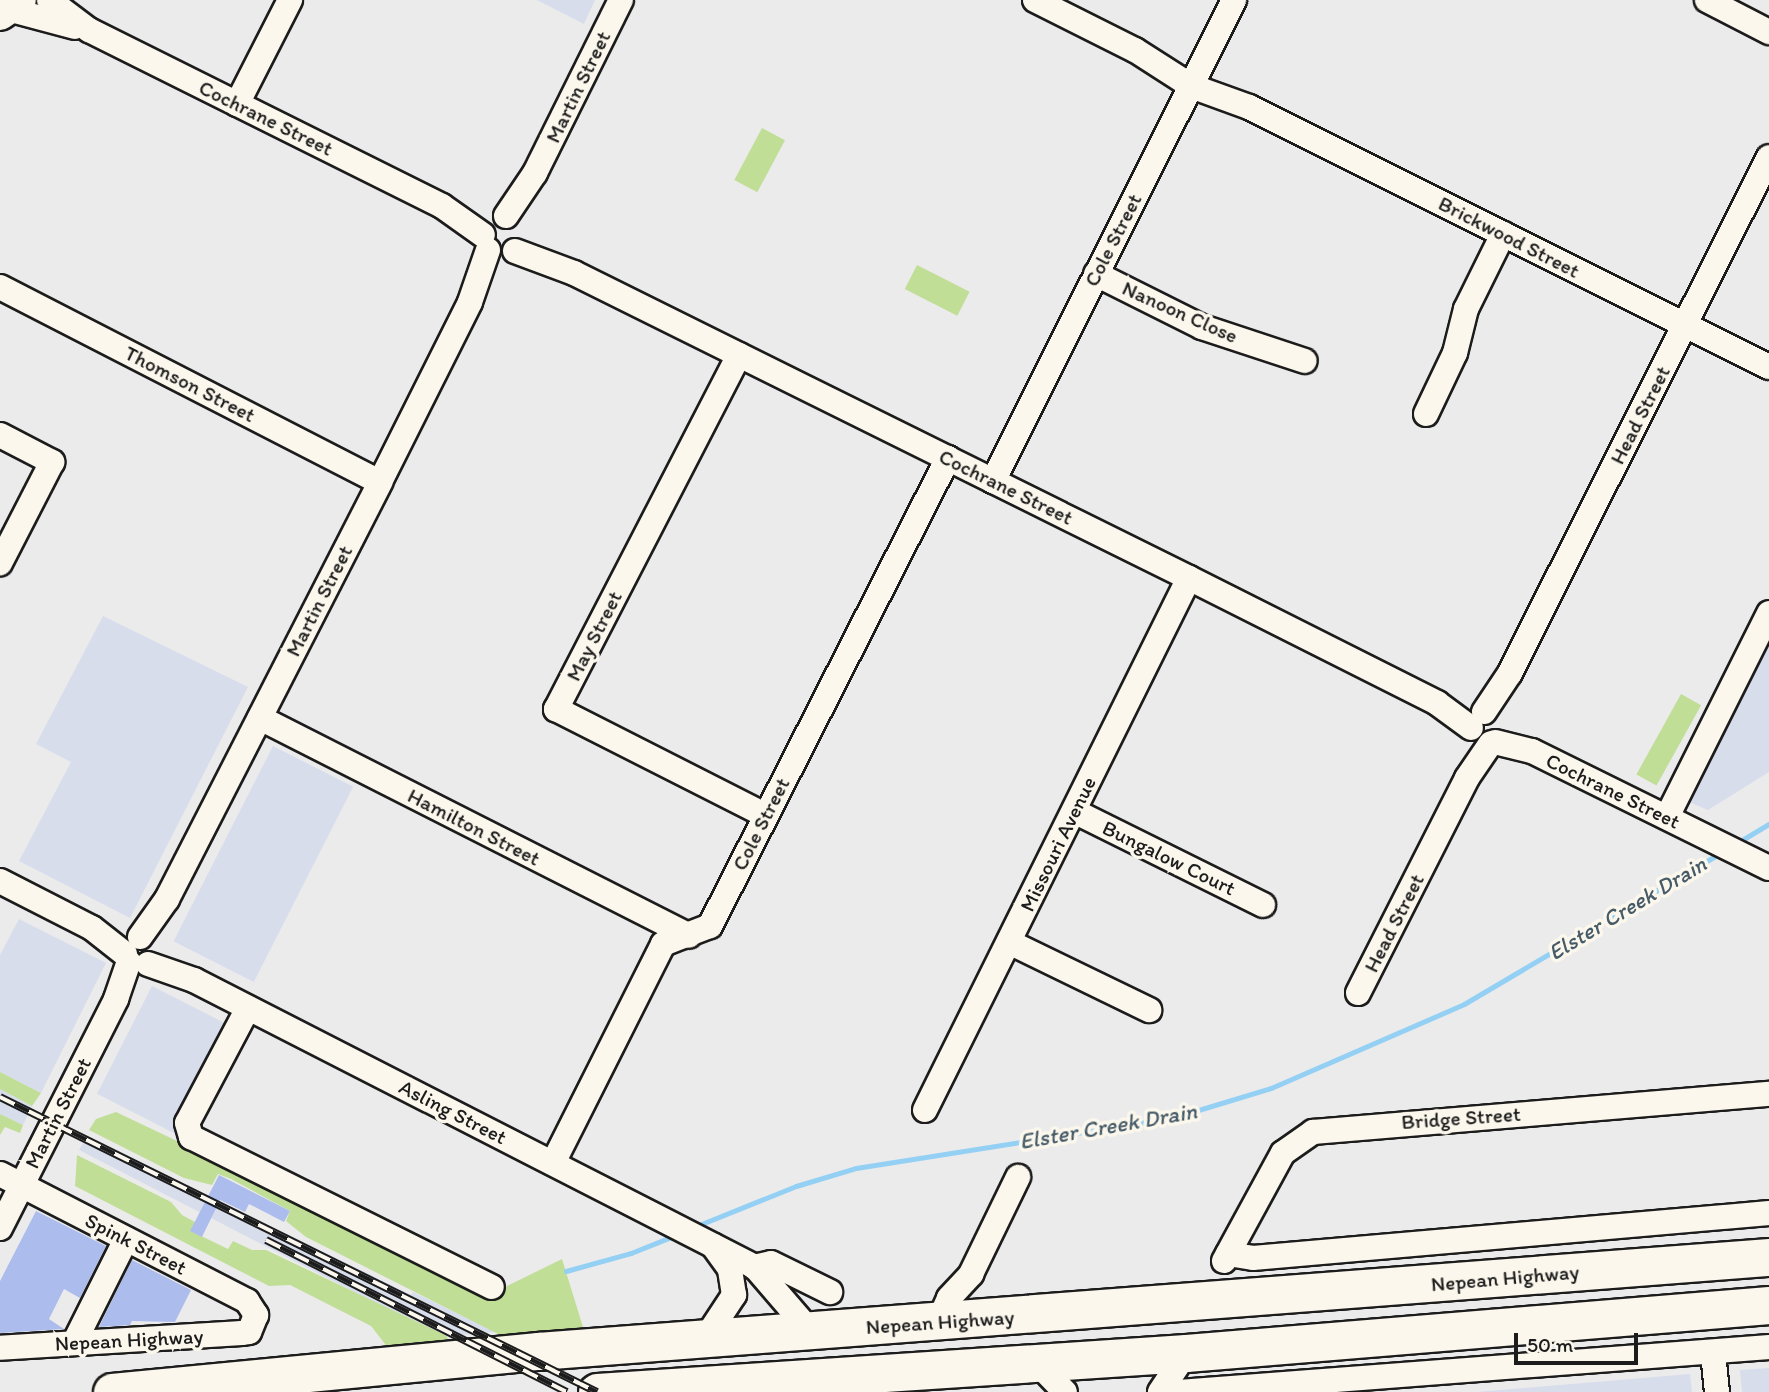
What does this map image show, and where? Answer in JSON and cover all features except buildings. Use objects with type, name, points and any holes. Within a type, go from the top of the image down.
[{"type":"highway","name":"Nepean Highway","points":[[112,1392],[705,1339],[1769,1257]]},
{"type":"highway","points":[[597,1392],[900,1381],[1037,1363],[1769,1305]]},
{"type":"highway","points":[[900,1381],[921,1324]]},
{"type":"street","name":"Cochrane Street","points":[[49,0],[89,30],[1766,867]]},
{"type":"street","points":[[237,104],[290,0]]},
{"type":"street","name":"Martin Street","points":[[0,1228],[11,1179],[116,999],[380,482],[621,0]]},
{"type":"street","name":"Brickwood Street","points":[[1035,0],[1769,367]]},
{"type":"street","name":"Cole Street","points":[[993,481],[1234,0]]},
{"type":"street","points":[[1707,0],[1768,30]]},
{"type":"street","name":"Cochrane Street","points":[[10,8],[89,30]]},
{"type":"street","name":"Head Street","points":[[1358,993],[1467,778],[1510,673],[1769,157]]},
{"type":"street","points":[[1426,414],[1455,353],[1466,309],[1503,234]]},
{"type":"street","name":"Nanoon Close","points":[[1096,274],[1202,327],[1305,361]]},
{"type":"street","name":"Thomson Street","points":[[0,287],[380,482]]},
{"type":"street","name":"May Street","points":[[739,355],[556,709],[765,815]]},
{"type":"street","points":[[0,435],[52,462],[0,563]]},
{"type":"street","name":"Cole Street","points":[[553,1163],[663,944],[710,926],[948,458]]},
{"type":"street","name":"Missouri Avenue","points":[[925,1110],[1189,578]]},
{"type":"street","points":[[1667,817],[1769,613]]},
{"type":"street","name":"Hamilton Street","points":[[260,718],[689,936]]},
{"type":"street","name":"Bungalow Court","points":[[1074,811],[1263,905]]},
{"type":"street","name":"Asling Street","points":[[0,881],[755,1267],[810,1331]]},
{"type":"street","points":[[1009,942],[1149,1010]]},
{"type":"street","points":[[248,1008],[187,1123],[191,1137],[492,1287]]},
{"type":"street","name":"Bridge Street","points":[[1769,1094],[1313,1132],[1291,1144],[1279,1158],[1226,1257],[1251,1258],[1769,1213]]},
{"type":"street","points":[[921,1324],[971,1273],[1018,1177]]},
{"type":"street","name":"Spink Street","points":[[11,1179],[247,1301],[255,1310],[254,1324]]},
{"type":"street","points":[[74,1343],[126,1239]]},
{"type":"street","name":"Asling Street","points":[[711,1244],[730,1269],[734,1284]]},
{"type":"street","name":"Asling Street","points":[[755,1267],[771,1263],[830,1292]]},
{"type":"street","points":[[705,1339],[730,1306],[734,1284],[755,1267]]},
{"type":"street","points":[[971,1273],[974,1320]]},
{"type":"street","points":[[1537,1364],[1570,1320]]},
{"type":"street","name":"Nepean Highway","points":[[0,1348],[242,1333],[254,1324]]},
{"type":"street","points":[[1404,1333],[1452,1370]]},
{"type":"street","points":[[1179,1392],[1769,1347]]},
{"type":"street","points":[[1713,1352],[1717,1392]]},
{"type":"street","points":[[1160,1392],[1186,1353]]},
{"type":"street","points":[[1037,1363],[1065,1392]]},
{"type":"shaded area","points":[[537,0],[595,0],[584,24]]},
{"type":"shaded area","points":[[103,616],[248,687],[130,918],[19,861],[71,762],[36,744]]},
{"type":"shaded area","points":[[1769,645],[1769,772],[1708,810],[1687,801]]},
{"type":"shaded area","points":[[273,746],[353,787],[254,982],[174,941]]},
{"type":"shaded area","points":[[19,919],[106,963],[41,1093],[0,1072],[0,955]]},
{"type":"shaded area","points":[[152,986],[231,1026],[176,1134],[97,1094]]},
{"type":"shaded area","points":[[0,1089],[32,1106],[23,1125],[0,1114]]},
{"type":"shaded area","points":[[87,1136],[411,1295],[413,1292],[496,1332],[447,1336],[401,1316],[79,1150]]},
{"type":"shaded area","points":[[1769,1368],[1769,1392],[1742,1392],[1740,1370]]},
{"type":"shaded area","points":[[1690,1374],[1692,1392],[1476,1392]]},
{"type":"green space","points":[[762,128],[785,140],[757,192],[734,180]]},
{"type":"green space","points":[[917,265],[970,292],[957,316],[905,289]]},
{"type":"green space","points":[[1681,694],[1701,705],[1657,786],[1636,774]]},
{"type":"green space","points":[[0,1072],[41,1093],[32,1106],[0,1089]]},
{"type":"green space","points":[[116,1112],[495,1292],[562,1259],[583,1327],[508,1339],[306,1237],[286,1221],[290,1211],[231,1179],[218,1174],[212,1185],[184,1178],[89,1130],[96,1119]]},
{"type":"green space","points":[[0,1114],[23,1125],[20,1133],[5,1127],[0,1135]]},
{"type":"green space","points":[[77,1155],[171,1202],[182,1215],[195,1222],[191,1231],[228,1249],[233,1241],[252,1250],[266,1250],[447,1336],[448,1343],[389,1349],[371,1326],[290,1285],[269,1286],[75,1186]]},
{"type":"waterway","name":"Elster Creek Drain","points":[[1737,843],[1769,824]]},
{"type":"waterway","name":"Elster Creek Drain","points":[[694,1227],[796,1186],[856,1168],[1172,1118],[1271,1088],[1464,1004],[1720,853]]},
{"type":"waterway","name":"Elster Creek Drain","points":[[566,1271],[631,1253],[676,1235]]},
{"type":"railway","points":[[0,1097],[597,1392]]},
{"type":"railway","points":[[266,1240],[567,1392]]}]
